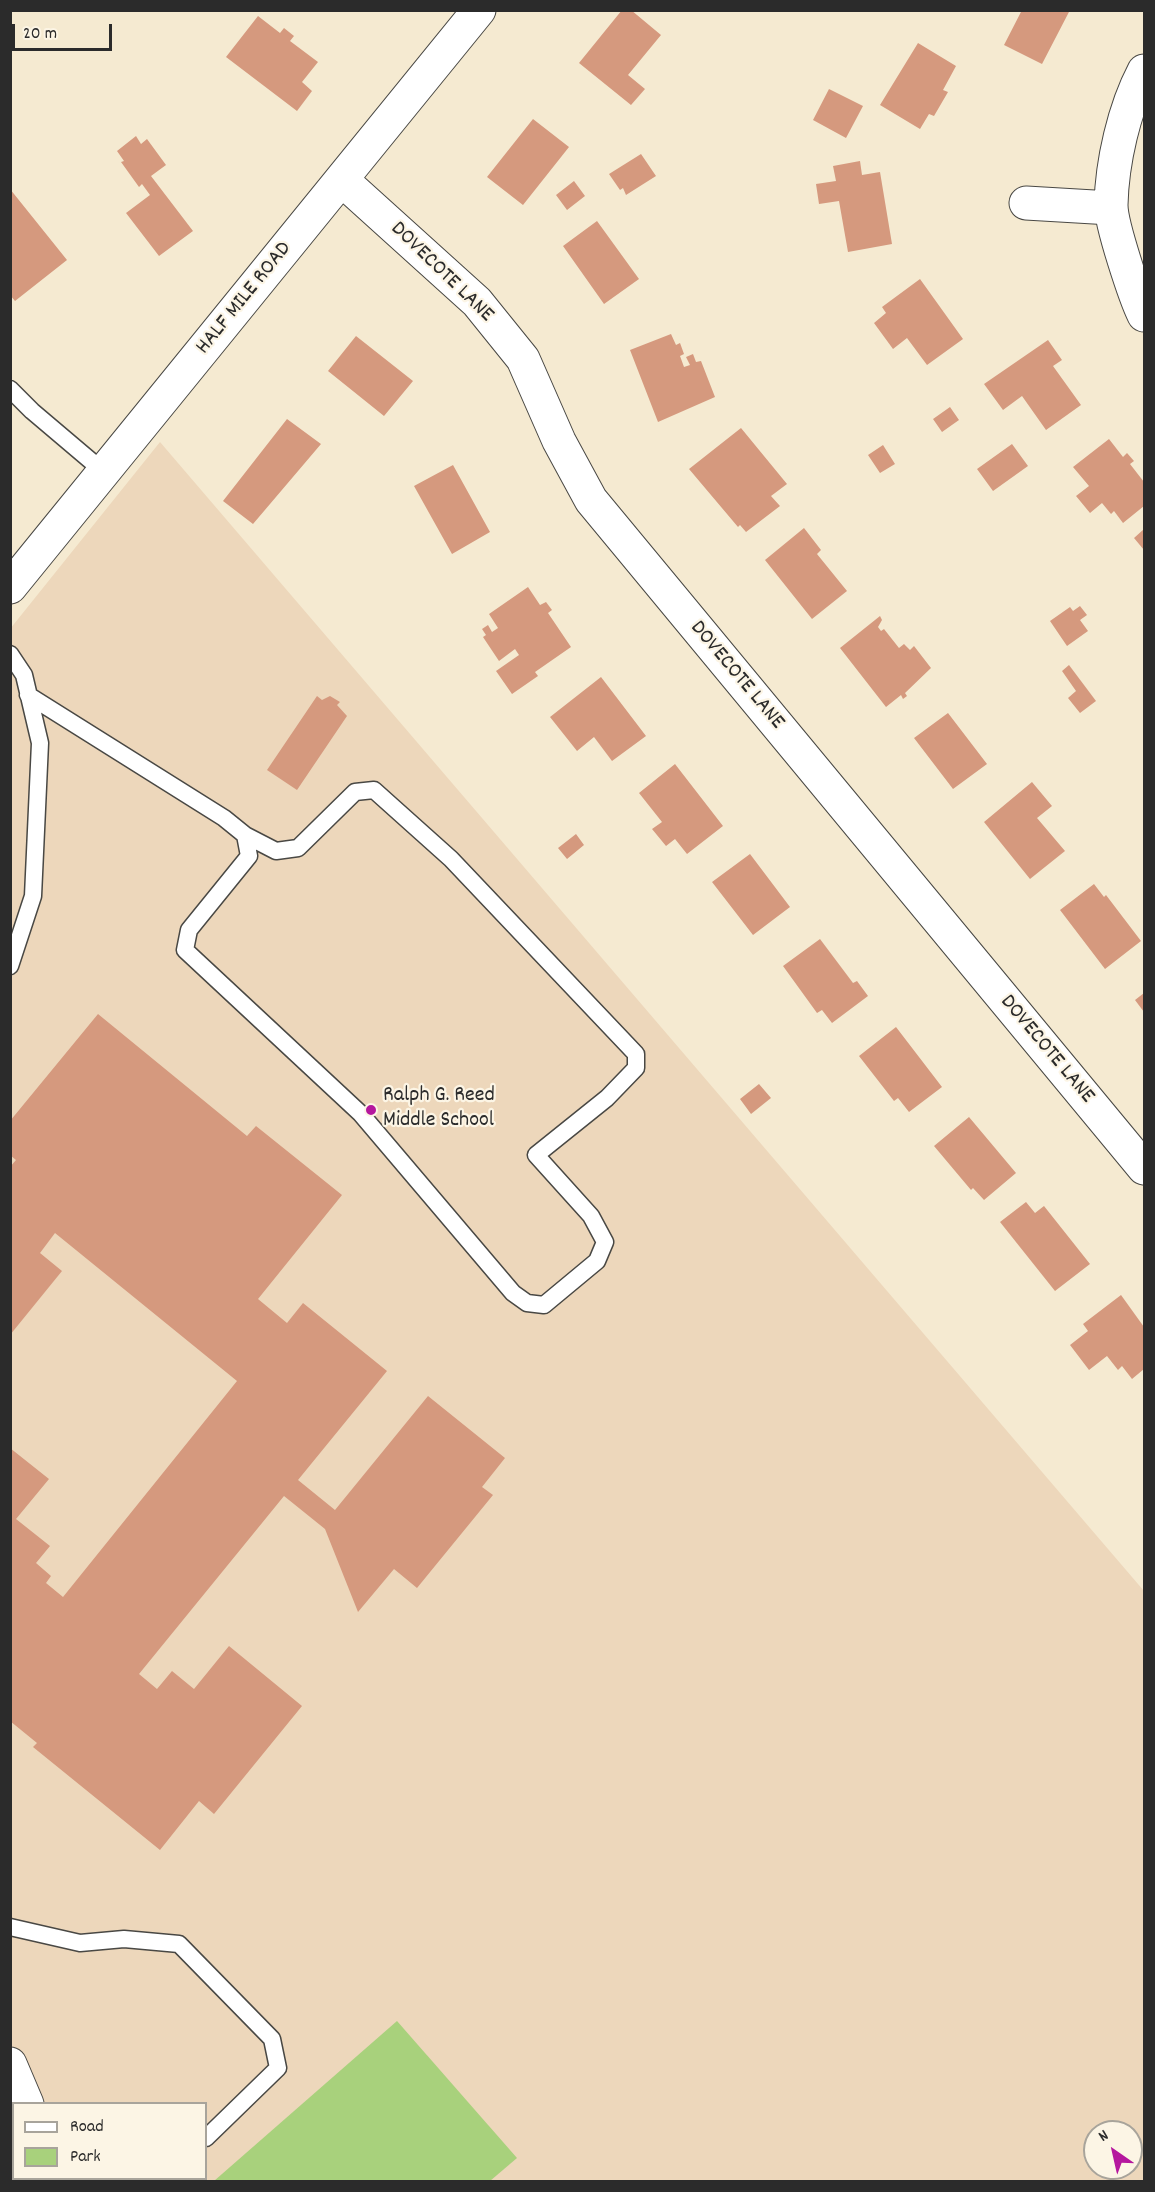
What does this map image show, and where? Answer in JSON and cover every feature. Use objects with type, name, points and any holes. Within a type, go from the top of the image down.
[{"type":"street","name":"HALF MILE ROAD","points":[[10,587],[479,10]]},
{"type":"street","points":[[1144,71],[1118,144],[1111,208],[1136,300],[1144,315]]},
{"type":"street","name":"DOVECOTE LANE","points":[[342,180],[477,302],[523,359],[559,441],[591,500],[1144,1168]]},
{"type":"street","points":[[1026,203],[1111,208]]},
{"type":"street","points":[[10,2064],[27,2102]]},
{"type":"lane","points":[[10,389],[32,411],[104,472]]},
{"type":"lane","points":[[10,654],[24,675],[40,743],[33,896],[10,966]]},
{"type":"lane","points":[[28,695],[224,818],[245,835],[276,851],[298,848],[355,792],[374,790],[451,860],[636,1054],[636,1068],[607,1098],[536,1155],[591,1216],[605,1242],[597,1261],[544,1305],[527,1303],[513,1293],[361,1114],[185,950],[189,930],[249,856],[245,835]]},
{"type":"lane","points":[[10,1927],[80,1943],[123,1939],[179,1944],[272,2039],[278,2068],[207,2137]]},
{"type":"shaded area","name":"Ralph G. Reed Middle School","points":[[160,442],[1144,1591],[1144,2181],[23,2182],[21,2180],[207,2180],[207,2102],[12,2102],[12,2170],[10,629]]},
{"type":"green space","points":[[397,2021],[517,2158],[490,2181],[214,2181]]},
{"type":"building","points":[[622,10],[631,10],[661,35],[628,75],[645,89],[631,105],[579,63]]},
{"type":"building","points":[[1022,10],[1070,10],[1042,64],[1004,45]]},
{"type":"building","points":[[258,16],[280,33],[284,28],[294,36],[290,41],[318,62],[302,82],[312,91],[297,111],[226,57]]},
{"type":"building","points":[[918,43],[956,66],[943,90],[948,92],[934,116],[929,114],[920,129],[880,105]]},
{"type":"building","points":[[829,89],[863,106],[846,138],[813,120]]},
{"type":"building","points":[[533,119],[569,147],[523,205],[487,177]]},
{"type":"building","points":[[136,136],[141,144],[147,139],[166,165],[151,176],[193,231],[159,256],[126,213],[150,195],[142,184],[139,187],[121,162],[124,161],[117,151]]},
{"type":"building","points":[[641,154],[656,176],[626,195],[623,188],[620,190],[609,174]]},
{"type":"building","points":[[860,161],[862,175],[880,172],[892,244],[848,252],[839,201],[819,204],[816,184],[836,181],[833,166]]},
{"type":"building","points":[[574,181],[585,196],[567,210],[556,195]]},
{"type":"building","points":[[10,189],[67,260],[15,301],[10,295]]},
{"type":"building","points":[[597,221],[639,279],[604,304],[563,246]]},
{"type":"building","points":[[920,279],[963,339],[927,365],[907,338],[893,349],[874,323],[886,313],[882,307]]},
{"type":"building","points":[[671,334],[676,345],[680,343],[684,354],[680,356],[684,367],[690,365],[686,357],[693,354],[696,362],[701,361],[715,397],[658,422],[630,350]]},
{"type":"building","points":[[356,336],[413,381],[384,416],[328,371]]},
{"type":"building","points":[[1048,340],[1062,360],[1053,366],[1081,405],[1046,430],[1022,396],[1003,410],[984,384]]},
{"type":"building","points":[[950,407],[959,420],[942,432],[933,419]]},
{"type":"building","points":[[287,419],[321,444],[253,524],[223,501]]},
{"type":"building","points":[[741,428],[787,484],[771,496],[780,506],[746,532],[740,525],[738,527],[689,469]]},
{"type":"building","points":[[1109,439],[1123,457],[1127,453],[1134,461],[1130,464],[1144,482],[1144,506],[1123,523],[1114,511],[1111,514],[1102,503],[1090,513],[1076,496],[1089,486],[1073,467]]},
{"type":"building","points":[[1012,444],[1028,466],[993,491],[977,469]]},
{"type":"building","points":[[883,445],[895,464],[880,473],[868,455]]},
{"type":"building","points":[[453,465],[490,532],[452,554],[414,486]]},
{"type":"building","points":[[804,528],[821,550],[817,554],[847,591],[812,619],[765,560]]},
{"type":"building","points":[[1144,529],[1144,550],[1134,538]]},
{"type":"building","points":[[528,587],[540,605],[546,602],[552,610],[548,613],[571,647],[535,672],[538,676],[512,694],[496,671],[519,655],[515,649],[499,661],[483,637],[486,635],[482,629],[488,625],[492,632],[498,628],[489,614]]},
{"type":"building","points":[[1080,606],[1087,615],[1080,620],[1088,631],[1067,646],[1050,621],[1070,607],[1073,611]]},
{"type":"building","points":[[880,616],[882,620],[878,627],[881,631],[884,629],[899,648],[904,644],[910,650],[914,646],[931,668],[905,693],[907,696],[903,699],[901,695],[886,707],[840,648]]},
{"type":"building","points":[[1069,665],[1096,701],[1080,713],[1068,698],[1076,691],[1062,671]]},
{"type":"building","points":[[601,677],[646,736],[612,761],[594,737],[577,751],[550,717]]},
{"type":"building","points":[[317,696],[322,700],[330,696],[340,702],[337,705],[347,716],[297,790],[267,770]]},
{"type":"building","points":[[948,713],[987,764],[953,789],[914,738]]},
{"type":"building","points":[[675,764],[723,826],[687,854],[675,839],[666,846],[652,829],[662,822],[639,793]]},
{"type":"building","points":[[1032,782],[1052,806],[1037,818],[1065,851],[1030,879],[984,822]]},
{"type":"building","points":[[576,834],[584,845],[567,859],[558,848]]},
{"type":"building","points":[[750,854],[790,907],[753,935],[712,882]]},
{"type":"building","points":[[1094,884],[1104,897],[1106,895],[1141,941],[1105,969],[1060,910]]},
{"type":"building","points":[[820,939],[853,983],[857,981],[868,996],[832,1023],[822,1010],[817,1013],[783,966]]},
{"type":"building","points":[[1144,993],[1144,1012],[1135,1000]]},
{"type":"building","points":[[98,1014],[247,1136],[256,1126],[342,1195],[258,1299],[287,1323],[303,1303],[387,1371],[298,1480],[335,1510],[428,1396],[505,1458],[482,1487],[493,1495],[417,1588],[394,1569],[358,1612],[325,1529],[284,1496],[139,1674],[157,1689],[172,1671],[194,1689],[229,1646],[302,1706],[214,1814],[199,1801],[160,1850],[33,1747],[37,1743],[10,1721],[10,1448],[49,1479],[16,1519],[50,1546],[36,1563],[51,1576],[46,1583],[63,1597],[237,1381],[55,1233],[40,1253],[62,1271],[10,1335],[10,1167],[16,1160],[10,1155],[10,1121]]},
{"type":"building","points":[[896,1027],[942,1087],[909,1112],[898,1098],[894,1101],[859,1056]]},
{"type":"building","points":[[759,1084],[771,1098],[751,1114],[740,1099]]},
{"type":"building","points":[[969,1117],[1016,1173],[984,1200],[973,1188],[971,1190],[934,1146]]},
{"type":"building","points":[[1026,1202],[1035,1213],[1044,1206],[1090,1264],[1055,1291],[1000,1222]]},
{"type":"building","points":[[1121,1295],[1144,1327],[1144,1369],[1132,1379],[1122,1366],[1118,1370],[1107,1356],[1089,1370],[1070,1345],[1088,1331],[1083,1324]]},
{"type":"place","name":"Ralph G. Reed Middle School","points":[[371,1110]]}]
